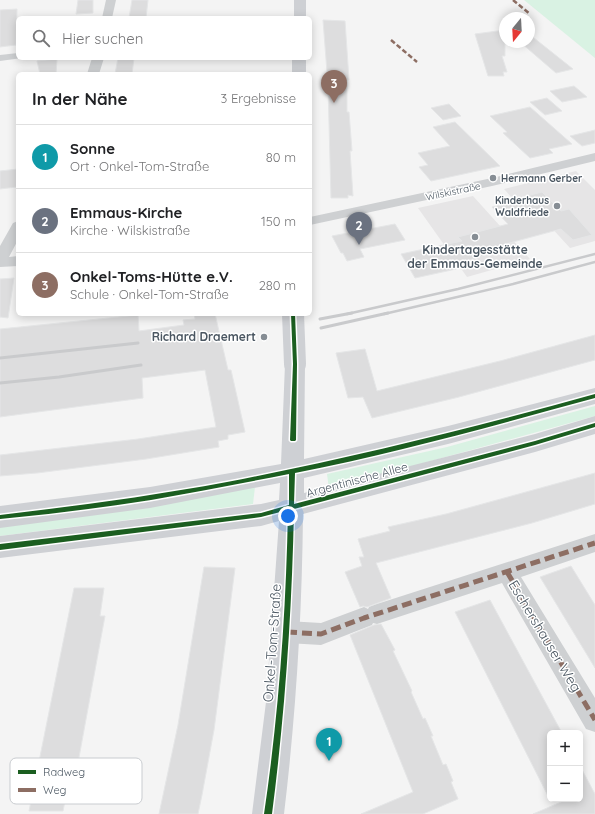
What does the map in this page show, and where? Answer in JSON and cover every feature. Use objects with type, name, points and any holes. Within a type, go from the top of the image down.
[{"type":"main road","points":[[300,0],[300,16]]},
{"type":"main road","points":[[299,60],[299,72]]},
{"type":"main road","name":"Onkel-Tom-Straße","points":[[268,814],[274,770],[286,632],[292,507],[295,364],[293,316]]},
{"type":"main road","name":"Argentinische Allee","points":[[0,517],[130,500],[292,473],[513,419],[595,396]]},
{"type":"main road","name":"Argentinische Allee","points":[[0,547],[261,515],[527,445],[595,425]]},
{"type":"street","points":[[107,16],[111,0]]},
{"type":"street","points":[[0,58],[16,56]]},
{"type":"street","points":[[94,72],[97,60]]},
{"type":"street","name":"Wilskistraße","points":[[312,222],[492,182],[595,157]]},
{"type":"street","points":[[0,261],[16,230]]},
{"type":"street","points":[[0,261],[16,260]]},
{"type":"street","name":"Eschershauser Weg","points":[[286,632],[321,634],[371,616],[595,543]]},
{"type":"street","name":"Eschershauser Weg","points":[[507,572],[595,720]]},
{"type":"shaded area","name":"Kinderhaus Waldfriede","points":[[576,171],[595,190],[595,241],[570,248],[549,225],[534,222],[504,189]]},
{"type":"shaded area","name":"Kindertagesstätte der Emmaus-Gemeinde","points":[[473,196],[530,259],[467,277],[418,208]]},
{"type":"green space","points":[[524,0],[595,0],[595,58]]},
{"type":"green space","points":[[595,406],[595,416],[329,489],[327,474],[447,447]]},
{"type":"green space","points":[[255,487],[253,504],[0,536],[0,525]]},
{"type":"building","points":[[78,0],[93,0],[93,13],[76,14]]},
{"type":"building","points":[[132,0],[148,0],[146,16],[129,16]]},
{"type":"building","points":[[17,9],[16,45],[0,47],[0,10]]},
{"type":"building","points":[[323,20],[345,21],[349,80],[347,80],[347,112],[349,112],[352,151],[350,151],[353,196],[348,195],[348,198],[331,198],[328,85]]},
{"type":"building","points":[[499,31],[499,48],[505,48],[505,56],[502,56],[507,72],[503,72],[504,76],[488,76],[475,34]]},
{"type":"building","points":[[535,39],[573,69],[556,73],[527,48],[535,48]]},
{"type":"building","points":[[57,60],[56,72],[40,72],[37,61]]},
{"type":"building","points":[[118,60],[134,60],[132,72],[115,72]]},
{"type":"building","points":[[574,86],[587,97],[562,102],[550,91]]},
{"type":"building","points":[[547,98],[562,111],[545,115],[530,102]]},
{"type":"building","points":[[449,104],[461,116],[443,120],[431,108]]},
{"type":"building","points":[[530,107],[572,144],[549,149],[553,153],[530,158],[503,133],[507,132],[490,116]]},
{"type":"building","points":[[455,122],[500,166],[431,181],[419,167],[428,165],[418,153],[450,146],[433,127]]},
{"type":"building","points":[[595,130],[595,143],[582,146],[570,136]]},
{"type":"building","points":[[16,169],[16,187],[0,189],[0,171]]},
{"type":"building","points":[[542,192],[561,211],[569,209],[592,235],[573,240],[561,229],[502,245],[507,250],[453,264],[456,269],[415,278],[401,254],[462,241],[458,237],[508,224],[492,207],[525,199],[523,197]]},
{"type":"building","points":[[395,224],[405,240],[360,249],[364,257],[347,261],[332,236]]},
{"type":"building","points":[[14,278],[8,318],[0,317],[0,279]]},
{"type":"building","points":[[138,316],[139,331],[184,325],[183,320],[195,319],[194,316],[215,316],[228,370],[231,370],[245,432],[228,435],[228,439],[218,441],[219,447],[146,459],[37,473],[0,476],[0,455],[138,439],[216,427],[205,370],[142,378],[143,398],[0,417],[0,329]]},
{"type":"building","points":[[595,335],[595,360],[459,397],[372,418],[363,397],[348,398],[336,353],[365,349],[377,391],[500,361]]},
{"type":"building","points":[[595,473],[595,504],[532,523],[376,563],[391,598],[367,607],[360,607],[345,572],[362,566],[359,557],[364,557],[358,539],[390,531],[388,527],[446,514]]},
{"type":"building","points":[[571,566],[595,605],[595,668],[540,577]]},
{"type":"building","points":[[204,567],[235,568],[214,730],[198,814],[159,814],[178,725]]},
{"type":"building","points":[[74,588],[104,588],[100,616],[105,616],[79,758],[40,758]]},
{"type":"building","points":[[490,600],[560,730],[547,730],[547,794],[455,612]]},
{"type":"building","points":[[381,624],[395,650],[393,651],[412,691],[411,692],[423,719],[425,718],[433,736],[431,736],[443,765],[446,764],[458,799],[423,814],[361,814],[413,792],[350,635],[374,625]]},
{"type":"building","points":[[583,772],[595,794],[595,814],[533,814],[561,802],[583,802]]},
{"type":"building","points":[[30,804],[64,804],[63,811],[29,811]]},
{"type":"railway","points":[[349,314],[458,289],[595,254]]},
{"type":"railway","points":[[384,314],[513,284],[595,262]]},
{"type":"railway","points":[[321,328],[388,313]]},
{"type":"railway","points":[[320,319],[349,314]]},
{"type":"railway","points":[[0,358],[138,343]]},
{"type":"railway","points":[[0,383],[59,377],[141,365]]},
{"type":"marked path","points":[[513,0],[528,12]]},
{"type":"marked path","points":[[391,40],[417,62]]},
{"type":"marked path","points":[[287,632],[321,634],[364,618],[595,543]]},
{"type":"marked path","points":[[507,572],[595,720]]},
{"type":"cycle path","points":[[293,316],[295,364],[293,440]]},
{"type":"cycle path","points":[[0,517],[150,497],[300,470],[448,435],[595,396]]},
{"type":"cycle path","points":[[0,547],[261,515],[535,443],[595,425]]},
{"type":"cycle path","points":[[268,814],[283,687],[290,558],[292,473]]},
{"type":"place","name":"Onkel-Toms-Hütte e.V.","points":[[334,103]]},
{"type":"place","name":"Hermann Gerber","points":[[493,178]]},
{"type":"place","name":"Kinderhaus Waldfriede","points":[[557,206]]},
{"type":"place","name":"Kindertagesstätte der Emmaus-Gemeinde","points":[[475,237]]},
{"type":"place","name":"Emmaus-Kirche","points":[[359,245]]},
{"type":"place","name":"Richard Draemert","points":[[264,337]]},
{"type":"place","name":"Sonne","points":[[329,761]]}]
